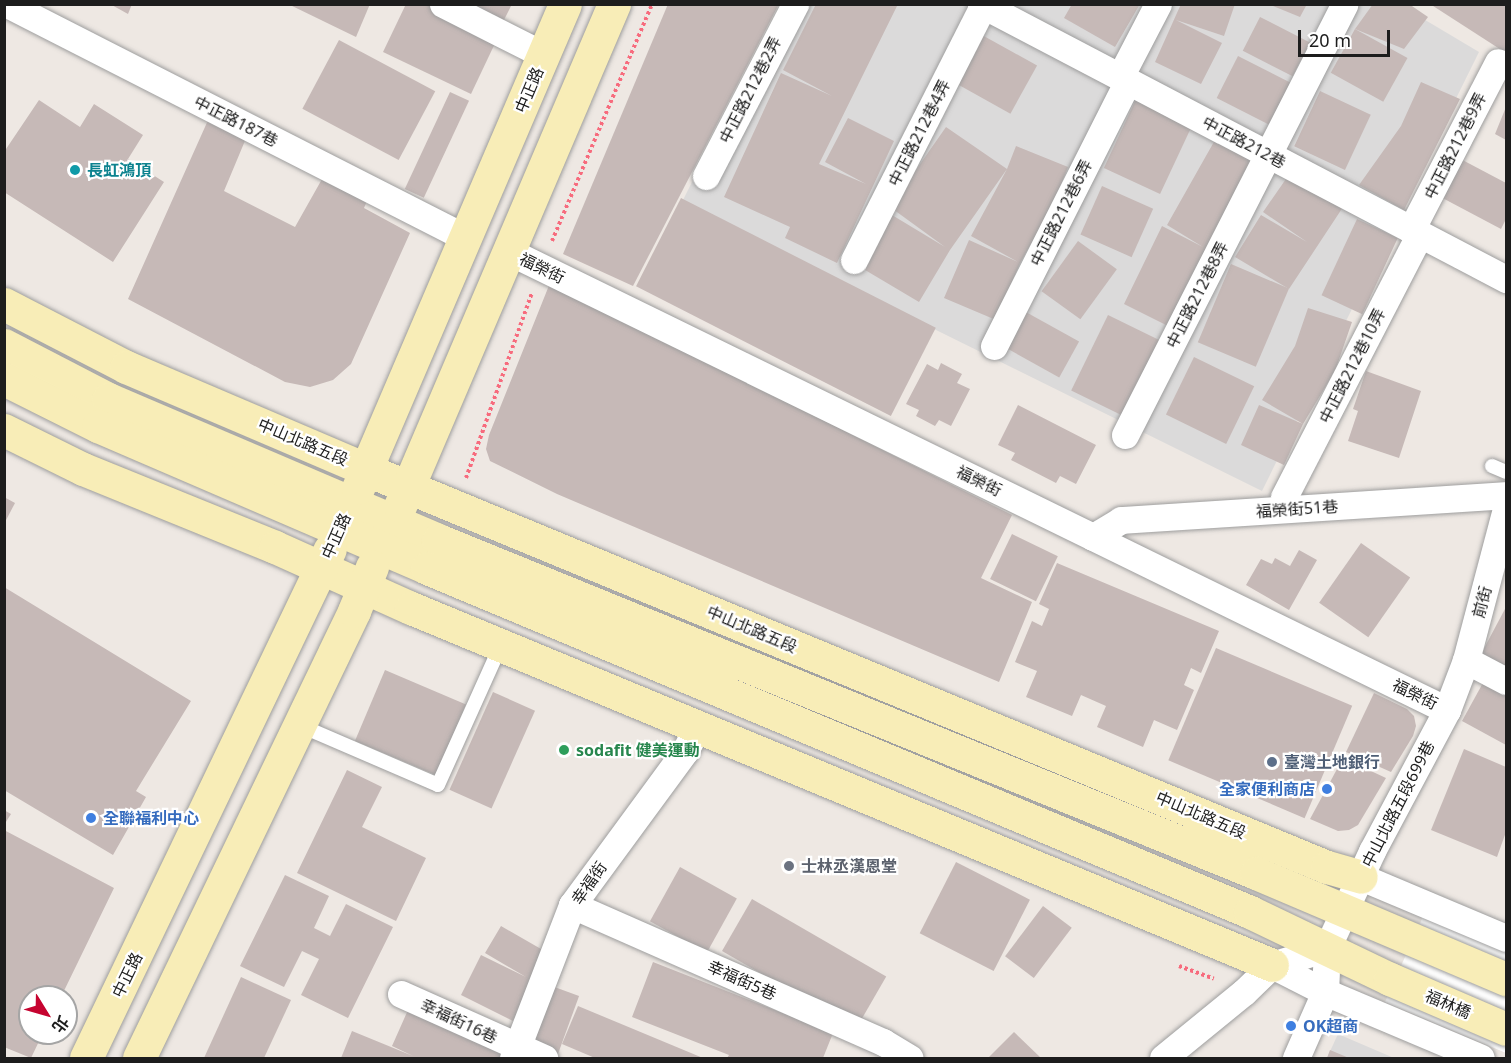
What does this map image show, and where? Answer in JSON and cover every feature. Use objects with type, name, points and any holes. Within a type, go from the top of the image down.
[{"type":"main road","name":"中正路","points":[[86,1059],[367,470],[565,4]]},
{"type":"main road","points":[[139,1059],[300,725],[409,486],[614,4]]},
{"type":"main road","name":"中山北路五段","points":[[4,304],[126,367],[367,470],[1327,867],[1361,877]]},
{"type":"main road","name":"中山北路五段","points":[[4,345],[108,399],[345,515],[1250,912],[1390,979]]},
{"type":"main road","name":"中山北路五段","points":[[4,379],[98,426],[345,515]]},
{"type":"main road","points":[[4,430],[83,469],[275,547],[321,569],[501,645],[1272,965]]},
{"type":"main road","name":"中山北路五段","points":[[387,534],[1344,911],[1506,979]]},
{"type":"main road","name":"福林橋","points":[[1390,979],[1506,1029]]},
{"type":"street","name":"中正路187巷","points":[[6,4],[466,238]]},
{"type":"street","points":[[443,4],[544,55]]},
{"type":"street","name":"中正路212巷2弄","points":[[706,176],[795,4]]},
{"type":"street","name":"中正路212巷6弄","points":[[994,346],[1158,4]]},
{"type":"street","name":"中正路212巷","points":[[982,5],[1506,279]]},
{"type":"street","name":"中正路212巷4弄","points":[[854,260],[982,5]]},
{"type":"street","name":"中正路212巷8弄","points":[[1125,435],[1344,5]]},
{"type":"street","name":"中正路212巷9弄","points":[[1416,232],[1498,62]]},
{"type":"street","name":"中正路212巷10弄","points":[[1284,497],[1416,232]]},
{"type":"street","name":"福榮街","points":[[510,252],[1448,710]]},
{"type":"street","name":"福榮街51巷","points":[[1093,537],[1121,520],[1506,495]]},
{"type":"street","name":"前街","points":[[1466,660],[1506,509]]},
{"type":"street","points":[[1466,660],[1506,681]]},
{"type":"street","name":"中山北路五段699巷","points":[[1296,1059],[1325,992],[1328,948],[1372,850],[1448,710],[1466,660]]},
{"type":"street","name":"幸福街","points":[[515,1053],[572,905],[685,751],[698,726]]},
{"type":"street","name":"中山北路五段","points":[[1361,877],[1506,938]]},
{"type":"street","name":"幸福街5巷","points":[[572,905],[882,1042],[910,1059]]},
{"type":"street","points":[[1163,1059],[1244,992],[1272,965],[1328,948]]},
{"type":"street","points":[[1272,965],[1325,992],[1481,1059]]},
{"type":"street","name":"幸福街16巷","points":[[401,994],[515,1053],[544,1059]]},
{"type":"lane","points":[[1492,466],[1506,472]]},
{"type":"lane","points":[[300,725],[438,785],[501,645]]},
{"type":"path","points":[[469,471],[541,267],[652,4]]},
{"type":"path","points":[[1179,966],[1208,978]]},
{"type":"shaded area","points":[[781,5],[1400,5],[1479,52],[1262,491],[681,204]]},
{"type":"shaded area","points":[[1338,1034],[1394,1058],[1327,1058]]},
{"type":"pier","points":[[1425,912],[1506,947],[1506,1053],[1385,1002]]},
{"type":"building","points":[[110,4],[132,4],[128,14]]},
{"type":"building","points":[[288,4],[370,4],[356,37]]},
{"type":"building","points":[[406,4],[429,4],[498,37],[471,94],[383,52]]},
{"type":"building","points":[[452,4],[512,4],[500,28]]},
{"type":"building","points":[[668,4],[779,4],[633,286],[563,254]]},
{"type":"building","points":[[816,4],[898,4],[819,164],[866,184],[825,162],[848,118],[894,141],[837,263],[785,238],[790,227],[724,197],[781,73],[832,96],[783,70]]},
{"type":"building","points":[[1072,4],[1140,4],[1115,47],[1064,18]]},
{"type":"building","points":[[1181,4],[1235,4],[1224,36],[1176,20],[1222,43],[1201,84],[1155,62]]},
{"type":"building","points":[[1268,4],[1307,4],[1300,17]]},
{"type":"building","points":[[1373,4],[1409,4],[1428,17],[1404,49],[1355,29]]},
{"type":"building","points":[[1430,4],[1506,4],[1506,53]]},
{"type":"building","points":[[1260,17],[1310,42],[1293,76],[1243,51]]},
{"type":"building","points":[[1355,29],[1407,58],[1383,102],[1331,73]]},
{"type":"building","points":[[982,35],[1037,66],[1010,114],[955,83]]},
{"type":"building","points":[[339,40],[435,91],[399,160],[302,109]]},
{"type":"building","points":[[1238,56],[1291,83],[1269,125],[1217,98]]},
{"type":"building","points":[[1421,82],[1460,99],[1404,210],[1359,185],[1401,126]]},
{"type":"building","points":[[1320,91],[1371,115],[1345,170],[1294,146]]},
{"type":"building","points":[[450,92],[469,101],[424,198],[405,189]]},
{"type":"building","points":[[1136,99],[1192,125],[1160,194],[1104,168]]},
{"type":"building","name":"長虹鴻頂","points":[[39,100],[80,127],[94,104],[143,135],[128,159],[164,182],[113,262],[4,192],[4,152]]},
{"type":"building","points":[[1506,107],[1506,140],[1495,134]]},
{"type":"building","points":[[209,118],[247,136],[224,191],[295,227],[326,172],[369,196],[364,208],[410,233],[351,364],[333,380],[310,387],[285,382],[128,299]]},
{"type":"building","points":[[946,127],[1007,169],[950,250],[919,302],[855,264],[887,212],[945,247],[890,207]]},
{"type":"building","points":[[1215,140],[1260,165],[1172,328],[1124,304],[1162,226],[1203,247],[1167,225]]},
{"type":"building","points":[[1016,146],[1068,167],[1052,207],[1020,263],[996,320],[944,298],[969,240],[1018,262],[971,236],[1007,169]]},
{"type":"building","points":[[1453,155],[1506,183],[1506,219],[1501,229],[1433,193]]},
{"type":"building","points":[[1297,163],[1349,198],[1289,289],[1235,257],[1261,215],[1307,242],[1263,212]]},
{"type":"building","points":[[1102,186],[1153,209],[1132,257],[1080,234]]},
{"type":"building","points":[[681,198],[936,328],[891,416],[636,286]]},
{"type":"building","points":[[1357,219],[1398,238],[1362,314],[1322,295]]},
{"type":"building","points":[[1078,241],[1117,269],[1080,319],[1042,291]]},
{"type":"building","points":[[1231,264],[1289,289],[1256,367],[1198,342]]},
{"type":"building","points":[[550,283],[1012,515],[981,578],[1032,602],[999,682],[557,494],[490,461],[486,449],[489,435]]},
{"type":"building","points":[[1308,308],[1352,322],[1335,371],[1303,424],[1262,400],[1295,346]]},
{"type":"building","points":[[1024,311],[1079,342],[1059,377],[1004,347]]},
{"type":"building","points":[[1108,315],[1164,342],[1127,418],[1071,390]]},
{"type":"building","points":[[1194,357],[1254,386],[1226,444],[1166,415]]},
{"type":"building","points":[[941,363],[962,374],[957,383],[970,389],[951,426],[939,420],[935,426],[916,416],[919,410],[906,404],[927,364],[938,370]]},
{"type":"building","points":[[1366,371],[1421,391],[1399,458],[1348,441],[1358,411],[1353,409]]},
{"type":"building","points":[[1018,405],[1096,445],[1076,484],[1060,476],[1056,483],[1011,460],[1015,453],[998,445]]},
{"type":"building","points":[[1259,405],[1303,424],[1284,465],[1241,445]]},
{"type":"building","points":[[4,497],[15,503],[4,524]]},
{"type":"building","points":[[1012,534],[1058,556],[1036,601],[990,579]]},
{"type":"building","points":[[1361,543],[1410,577],[1368,637],[1319,603]]},
{"type":"building","points":[[1299,550],[1317,560],[1289,610],[1246,585],[1261,559],[1272,564],[1275,558],[1290,566]]},
{"type":"building","points":[[1057,563],[1219,631],[1201,673],[1191,668],[1184,685],[1194,690],[1177,730],[1154,720],[1143,747],[1097,727],[1106,706],[1081,695],[1072,716],[1026,697],[1037,671],[1015,662],[1032,621],[1042,626],[1049,609],[1039,604]]},
{"type":"building","points":[[4,587],[191,701],[136,791],[146,797],[113,855],[4,790]]},
{"type":"building","points":[[1506,607],[1506,670],[1480,656]]},
{"type":"building","points":[[1216,648],[1352,706],[1305,818],[1168,760]]},
{"type":"building","points":[[385,670],[466,704],[436,775],[355,741]]},
{"type":"building","points":[[1484,681],[1506,693],[1506,745],[1462,721]]},
{"type":"building","points":[[493,692],[535,711],[492,808],[449,790]]},
{"type":"building","points":[[1374,693],[1407,709],[1414,716],[1416,726],[1413,736],[1391,772],[1346,752]]},
{"type":"building","points":[[1464,749],[1506,767],[1506,832],[1497,857],[1431,830]]},
{"type":"building","points":[[1343,758],[1386,778],[1358,825],[1349,830],[1338,831],[1310,819]]},
{"type":"building","points":[[347,770],[382,787],[362,827],[426,858],[396,921],[297,873]]},
{"type":"building","points":[[4,810],[11,814],[4,825]]},
{"type":"building","points":[[4,830],[114,888],[67,985],[18,985],[18,1045],[37,1045],[31,1058],[4,1047]]},
{"type":"building","points":[[956,862],[1030,900],[994,971],[920,933]]},
{"type":"building","points":[[680,867],[737,899],[707,953],[650,921]]},
{"type":"building","points":[[285,875],[329,896],[314,928],[330,936],[346,904],[393,927],[348,1018],[301,995],[319,959],[302,951],[284,987],[240,966]]},
{"type":"building","points":[[752,899],[886,976],[856,1028],[722,951]]},
{"type":"building","points":[[1043,906],[1072,928],[1034,978],[1005,956]]},
{"type":"building","points":[[501,926],[548,953],[513,1021],[461,995],[481,955],[526,977],[485,953]]},
{"type":"building","points":[[653,962],[833,1033],[823,1058],[727,1058],[729,1055],[632,1017]]},
{"type":"building","points":[[241,977],[291,1000],[264,1058],[204,1058]]},
{"type":"building","points":[[549,985],[579,996],[558,1054],[528,1043]]},
{"type":"building","points":[[412,1001],[510,1045],[503,1058],[341,1058],[352,1031],[413,1056],[392,1046]]},
{"type":"building","points":[[578,1006],[703,1058],[595,1058],[562,1044]]},
{"type":"building","points":[[1014,1032],[1041,1058],[988,1058]]},
{"type":"building","points":[[1330,1050],[1349,1058],[1327,1058]]},
{"type":"place","name":"長虹鴻頂","points":[[75,170]]},
{"type":"place","name":"sodafit 健美運動","points":[[564,750]]},
{"type":"place","name":"臺灣土地銀行","points":[[1272,762]]},
{"type":"place","name":"全家便利商店","points":[[1327,789]]},
{"type":"place","name":"全聯福利中心","points":[[91,818]]},
{"type":"place","name":"士林丞漢恩堂","points":[[789,866]]},
{"type":"place","name":"OK超商","points":[[1291,1026]]}]
